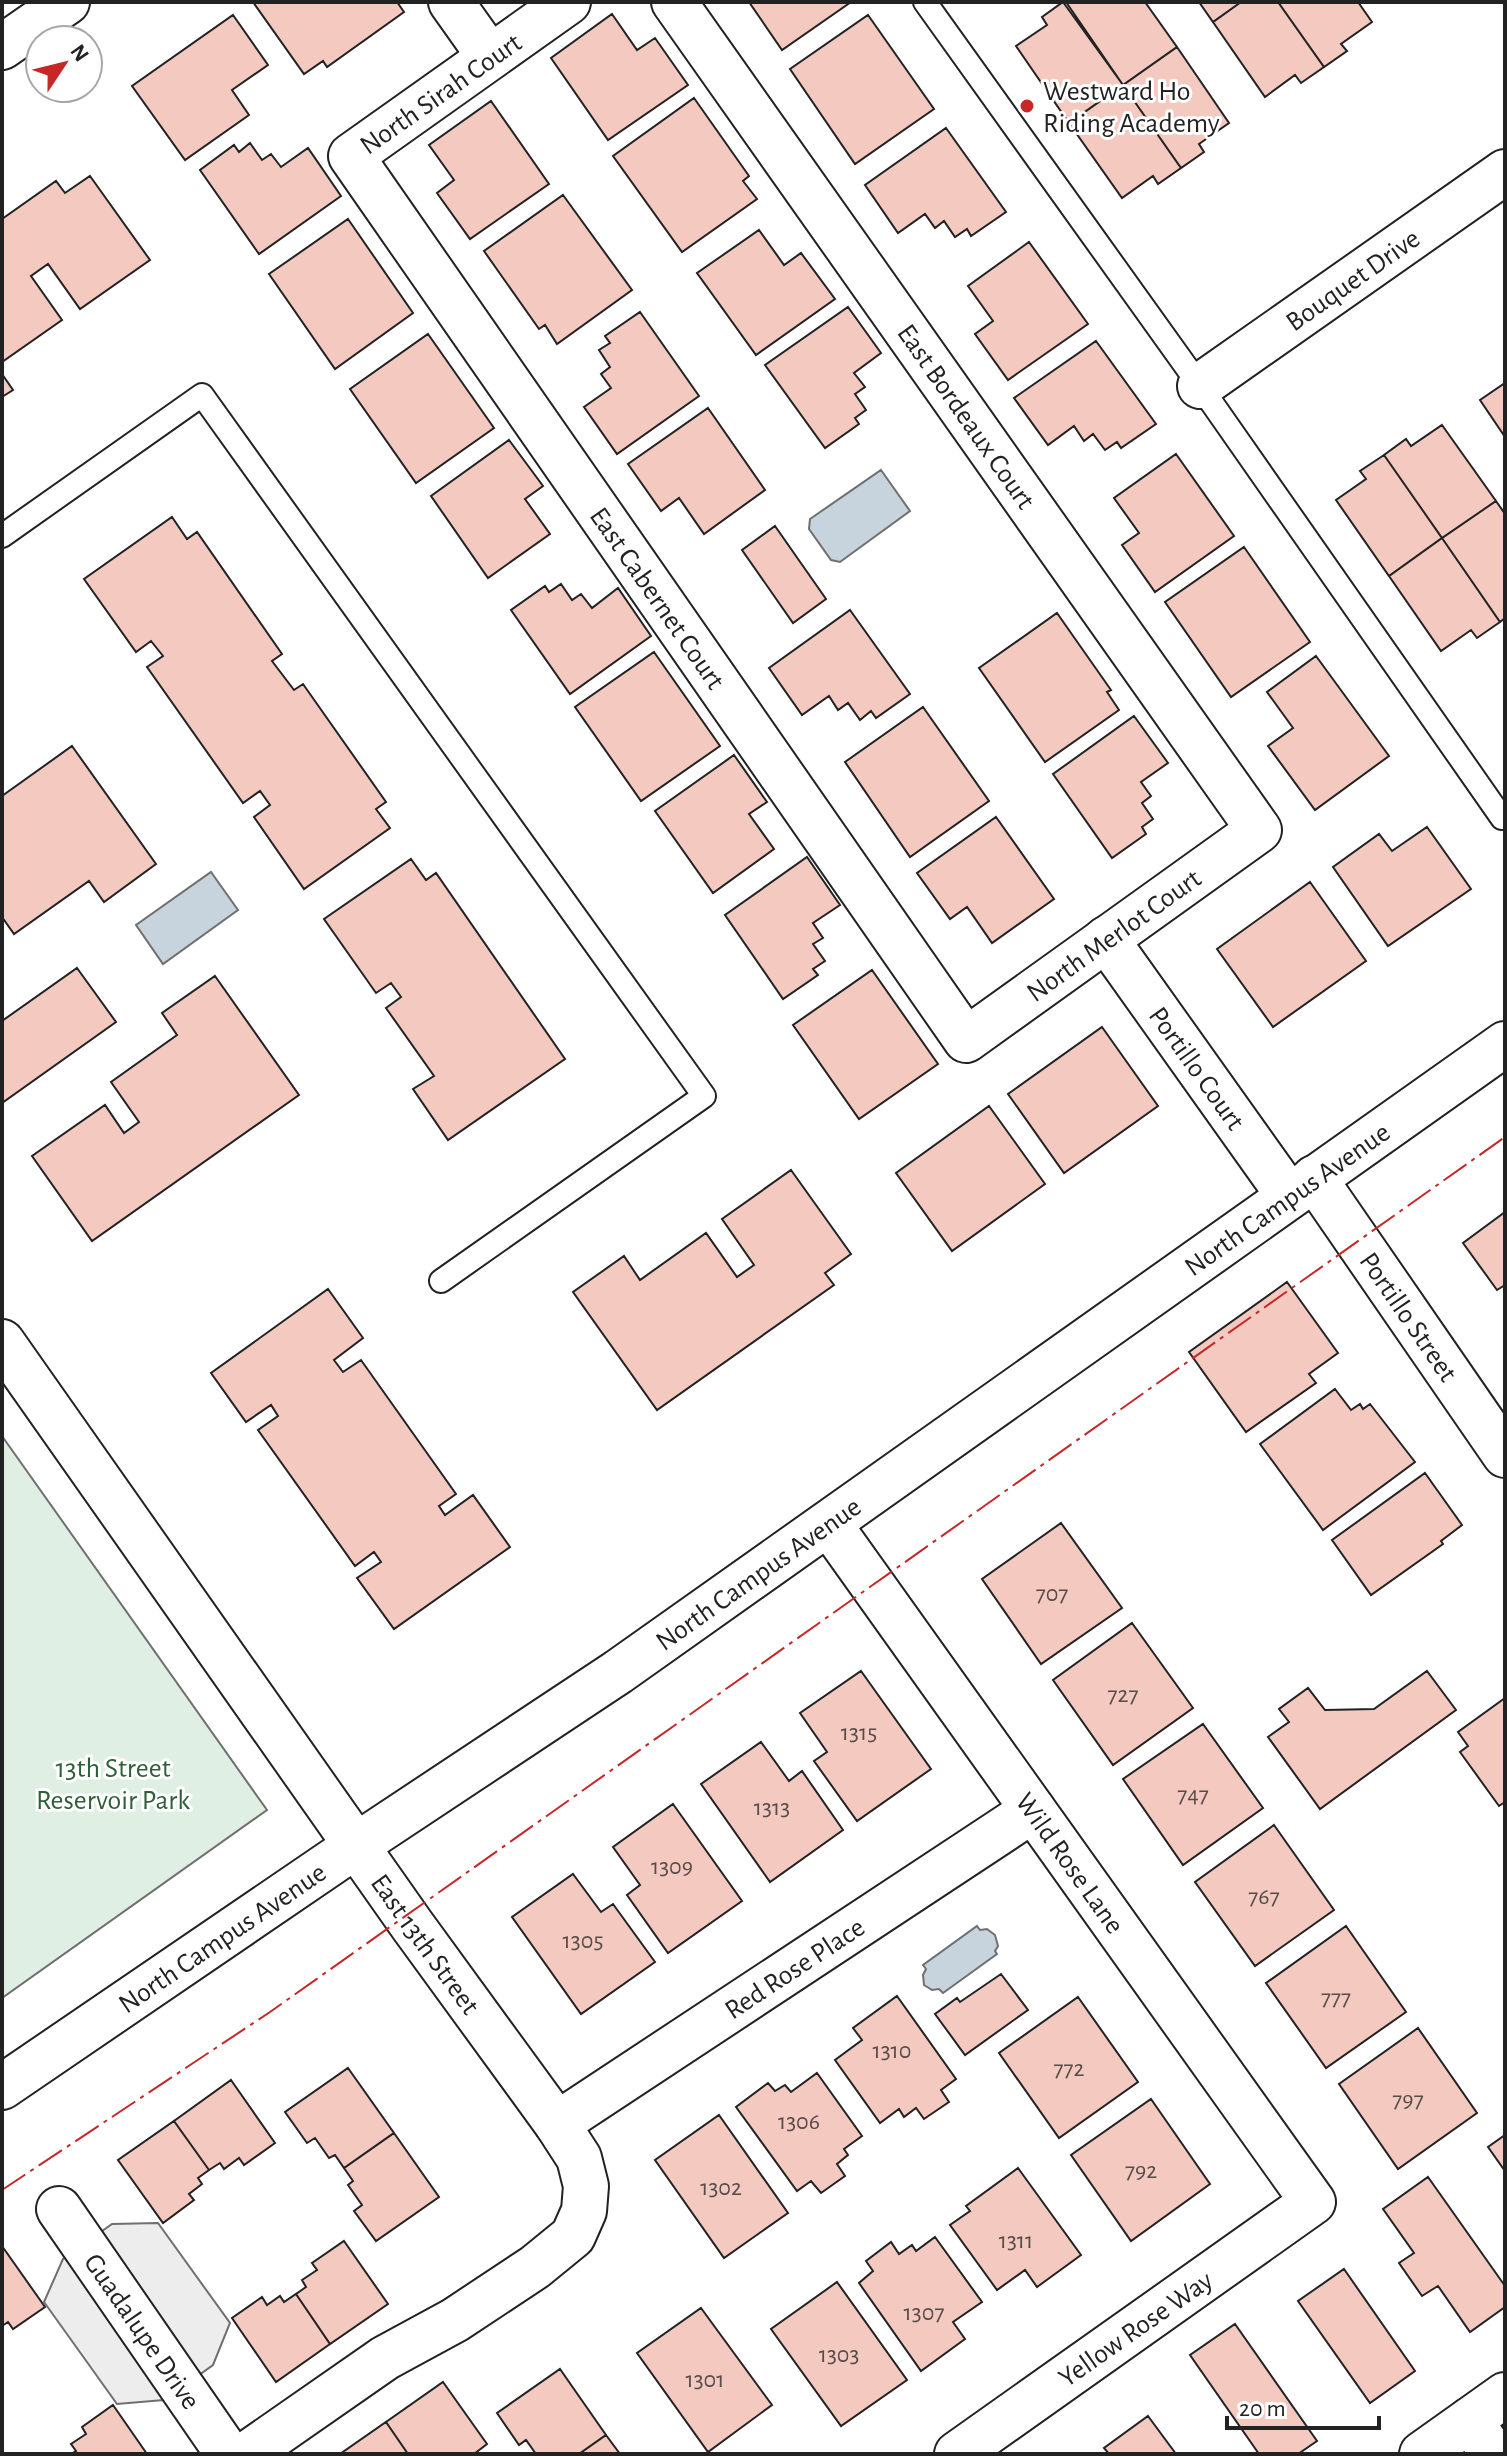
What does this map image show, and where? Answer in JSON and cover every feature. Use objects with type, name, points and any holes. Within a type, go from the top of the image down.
[{"type":"street","points":[[2,47],[67,2]]},
{"type":"street","points":[[451,2],[490,57]]},
{"type":"street","name":"North Sirah Court","points":[[351,156],[568,2]]},
{"type":"street","name":"East Bordeaux Court","points":[[674,2],[1259,830]]},
{"type":"street","name":"East Cabernet Court","points":[[351,156],[966,1040]]},
{"type":"street","name":"Bouquet Drive","points":[[1200,386],[1505,172]]},
{"type":"street","name":"North Merlot Court","points":[[966,1040],[1259,830]]},
{"type":"street","name":"Portillo Court","points":[[1106,939],[1301,1187]]},
{"type":"street","name":"North Campus Avenue","points":[[2,2087],[618,1672],[1505,1044]]},
{"type":"street","name":"Portillo Street","points":[[1301,1187],[1505,1455]]},
{"type":"street","name":"East 13th Street","points":[[2,1342],[557,2124],[579,2158],[586,2186],[584,2211],[573,2236],[535,2267],[455,2320],[385,2358],[247,2454]]},
{"type":"street","name":"Wild Rose Lane","points":[[829,1524],[1313,2202]]},
{"type":"street","name":"Red Rose Place","points":[[557,2124],[1033,1810]]},
{"type":"street","name":"Yellow Rose Way","points":[[957,2454],[1313,2202]]},
{"type":"street","name":"Guadalupe Drive","points":[[59,2209],[228,2454]]},
{"type":"street","points":[[1422,2454],[1482,2437],[1505,2395]]},
{"type":"lane","points":[[925,2],[1200,386],[1502,818],[1505,816]]},
{"type":"lane","points":[[2,536],[202,395],[704,1096],[441,1281]]},
{"type":"green space","name":"13th Street Reservoir Park","points":[[2,1436],[267,1810],[2,1998]]},
{"type":"shaded area","points":[[881,470],[910,511],[840,562],[831,560],[809,529],[810,519]]},
{"type":"shaded area","points":[[211,872],[238,910],[163,964],[136,925]]},
{"type":"shaded area","points":[[977,1926],[995,1935],[997,1954],[943,1993],[924,1985],[926,1969],[923,1965]]},
{"type":"shaded area","points":[[158,2223],[230,2323],[213,2365],[164,2400],[117,2404],[44,2302],[63,2259],[112,2224]]},
{"type":"building","points":[[253,2],[397,2],[404,12],[327,67],[323,61],[304,74]]},
{"type":"building","points":[[749,2],[851,2],[782,50]]},
{"type":"building","points":[[1063,2],[1123,85],[1069,123],[1016,46],[1047,25],[1042,17]]},
{"type":"building","points":[[1066,2],[1145,2],[1177,47],[1123,85]]},
{"type":"building","points":[[1199,2],[1241,2],[1213,22]]},
{"type":"building","points":[[1241,2],[1278,2],[1324,67],[1301,83],[1295,75],[1265,97],[1213,22]]},
{"type":"building","points":[[1278,2],[1358,2],[1372,22],[1341,44],[1347,51],[1324,67]]},
{"type":"building","points":[[612,14],[637,50],[655,38],[688,85],[608,140],[551,58]]},
{"type":"building","points":[[233,15],[268,65],[232,90],[249,115],[185,160],[132,86]]},
{"type":"building","points":[[868,15],[934,109],[855,164],[790,69]]},
{"type":"building","points":[[1177,47],[1229,123],[1199,144],[1204,152],[1181,168],[1123,85]]},
{"type":"building","points":[[1123,85],[1181,168],[1158,184],[1153,176],[1122,198],[1069,123]]},
{"type":"building","points":[[694,98],[749,176],[743,181],[757,199],[682,252],[613,156]]},
{"type":"building","points":[[491,101],[549,184],[470,239],[437,193],[454,180],[429,145]]},
{"type":"building","points":[[946,128],[1006,212],[971,236],[967,229],[955,237],[944,221],[935,228],[925,214],[898,233],[865,185]]},
{"type":"building","points":[[250,143],[262,160],[271,154],[281,167],[308,148],[341,196],[259,254],[200,170],[234,145],[239,152]]},
{"type":"building","points":[[90,176],[150,260],[80,309],[48,264],[31,276],[62,320],[2,362],[2,219],[56,181],[65,193]]},
{"type":"building","points":[[563,195],[632,290],[557,344],[545,325],[539,329],[484,251]]},
{"type":"building","points":[[348,219],[413,313],[335,369],[269,274]]},
{"type":"building","points":[[759,230],[784,265],[801,253],[835,299],[756,355],[697,273]]},
{"type":"building","points":[[1029,242],[1088,324],[1008,380],[975,334],[993,321],[968,286]]},
{"type":"building","points":[[848,307],[881,353],[854,373],[865,387],[855,394],[866,410],[855,418],[859,424],[825,448],[765,365]]},
{"type":"building","points":[[640,312],[699,396],[617,454],[584,407],[611,388],[601,374],[610,367],[599,350],[610,343],[605,336]]},
{"type":"building","points":[[428,334],[494,428],[416,483],[350,389]]},
{"type":"building","points":[[1096,341],[1156,424],[1121,448],[1117,442],[1105,450],[1093,434],[1084,441],[1074,426],[1048,445],[1014,398]]},
{"type":"building","points":[[2,374],[13,390],[2,397]]},
{"type":"building","points":[[1505,383],[1505,437],[1480,400]]},
{"type":"building","points":[[708,408],[765,490],[704,534],[679,498],[661,511],[628,464]]},
{"type":"building","points":[[1442,425],[1496,501],[1442,538],[1384,455],[1406,439],[1411,446]]},
{"type":"building","points":[[509,440],[543,486],[525,499],[550,534],[488,578],[431,496]]},
{"type":"building","points":[[1176,454],[1234,536],[1155,592],[1122,545],[1139,533],[1114,498]]},
{"type":"building","points":[[1384,455],[1442,538],[1389,576],[1336,500],[1366,479],[1360,471]]},
{"type":"building","points":[[1496,501],[1505,514],[1505,618],[1500,622],[1442,538]]},
{"type":"building","points":[[172,517],[187,539],[197,532],[282,654],[272,661],[294,690],[303,684],[386,802],[376,809],[390,828],[304,889],[254,817],[270,805],[260,791],[243,803],[147,667],[163,656],[151,641],[136,652],[84,579]]},
{"type":"building","points":[[775,526],[826,599],[793,623],[742,550]]},
{"type":"building","points":[[1442,538],[1500,622],[1477,638],[1471,630],[1441,651],[1389,576]]},
{"type":"building","points":[[1244,547],[1310,642],[1231,697],[1165,602]]},
{"type":"building","points":[[561,584],[572,600],[581,594],[592,608],[618,588],[651,636],[570,694],[511,610],[545,586],[549,592]]},
{"type":"building","points":[[850,610],[910,694],[876,718],[871,711],[860,720],[848,703],[838,710],[829,696],[802,715],[769,668]]},
{"type":"building","points":[[1057,613],[1111,690],[1107,692],[1119,710],[1045,762],[979,668]]},
{"type":"building","points":[[654,652],[720,746],[641,801],[575,707]]},
{"type":"building","points":[[1316,656],[1389,756],[1315,810],[1268,746],[1293,728],[1267,692]]},
{"type":"building","points":[[923,707],[989,801],[910,857],[845,762]]},
{"type":"building","points":[[1134,716],[1168,763],[1141,782],[1151,796],[1142,803],[1153,819],[1142,827],[1146,834],[1112,858],[1053,774]]},
{"type":"building","points":[[72,746],[156,864],[104,902],[89,881],[14,934],[2,917],[2,796]]},
{"type":"building","points":[[734,755],[767,802],[749,814],[774,849],[713,893],[655,811]]},
{"type":"building","points":[[996,817],[1054,899],[992,943],[967,907],[950,919],[917,873]]},
{"type":"building","points":[[1427,827],[1471,889],[1388,946],[1333,867],[1379,834],[1392,851]]},
{"type":"building","points":[[807,857],[840,905],[813,923],[823,938],[813,944],[825,961],[813,969],[818,975],[783,999],[725,915]]},
{"type":"building","points":[[411,859],[426,880],[436,873],[565,1059],[448,1140],[413,1089],[434,1076],[386,1008],[401,997],[391,983],[376,993],[324,919]]},
{"type":"building","points":[[1310,882],[1366,961],[1273,1027],[1217,949]]},
{"type":"building","points":[[77,968],[116,1022],[2,1103],[2,1021]]},
{"type":"building","points":[[872,970],[938,1064],[859,1119],[793,1025]]},
{"type":"building","points":[[215,976],[299,1095],[92,1241],[32,1156],[105,1105],[124,1133],[139,1122],[111,1082],[177,1035],[162,1013]]},
{"type":"building","points":[[1102,1027],[1158,1106],[1064,1173],[1008,1094]]},
{"type":"building","points":[[989,1106],[1045,1184],[952,1251],[896,1173]]},
{"type":"building","points":[[791,1170],[851,1254],[825,1273],[834,1285],[657,1410],[573,1292],[624,1256],[640,1280],[706,1233],[737,1277],[754,1265],[722,1219]]},
{"type":"building","points":[[1505,1212],[1505,1285],[1497,1290],[1463,1243]]},
{"type":"building","points":[[1287,1282],[1338,1353],[1309,1374],[1316,1383],[1246,1432],[1189,1352]]},
{"type":"building","points":[[328,1289],[363,1338],[334,1360],[343,1372],[361,1360],[456,1494],[439,1506],[445,1515],[473,1495],[510,1547],[394,1629],[357,1578],[381,1562],[374,1552],[355,1566],[258,1430],[278,1416],[271,1405],[246,1422],[211,1373]]},
{"type":"building","points":[[1335,1389],[1351,1410],[1360,1404],[1363,1409],[1370,1404],[1415,1462],[1323,1530],[1260,1444]]},
{"type":"building","points":[[1425,1473],[1462,1525],[1441,1541],[1443,1544],[1371,1595],[1332,1540]]},
{"type":"building","points":[[1061,1523],[1122,1608],[1041,1664],[982,1579]]},
{"type":"building","points":[[1132,1623],[1193,1708],[1113,1765],[1053,1680]]},
{"type":"building","points":[[861,1671],[931,1769],[857,1821],[814,1761],[827,1752],[800,1713]]},
{"type":"building","points":[[1427,1671],[1456,1710],[1320,1809],[1268,1737],[1289,1722],[1279,1709],[1308,1688],[1325,1710],[1374,1709]]},
{"type":"building","points":[[1505,1698],[1505,1802],[1499,1806],[1460,1752],[1468,1746],[1458,1732]]},
{"type":"building","points":[[1203,1724],[1263,1808],[1183,1865],[1123,1779]]},
{"type":"building","points":[[761,1742],[789,1781],[802,1771],[843,1830],[770,1882],[701,1784]]},
{"type":"building","points":[[673,1804],[742,1901],[668,1953],[627,1895],[640,1885],[613,1847]]},
{"type":"building","points":[[1274,1825],[1334,1910],[1255,1966],[1195,1882]]},
{"type":"building","points":[[573,1874],[601,1912],[613,1904],[655,1962],[581,2014],[512,1917]]},
{"type":"building","points":[[1346,1926],[1406,2012],[1326,2068],[1266,1983]]},
{"type":"building","points":[[1001,1974],[1028,2010],[965,2055],[935,2014],[957,1998],[960,2002]]},
{"type":"building","points":[[897,1996],[956,2079],[941,2090],[949,2102],[924,2119],[916,2108],[904,2117],[899,2109],[880,2123],[835,2060],[862,2040],[853,2028]]},
{"type":"building","points":[[1078,1997],[1138,2082],[1059,2138],[999,2053]]},
{"type":"building","points":[[1418,2028],[1477,2113],[1398,2169],[1339,2084]]},
{"type":"building","points":[[348,2068],[394,2133],[344,2168],[335,2155],[329,2158],[315,2138],[307,2143],[285,2112]]},
{"type":"building","points":[[817,2073],[862,2136],[844,2149],[848,2155],[837,2164],[845,2176],[821,2193],[811,2181],[797,2191],[736,2107],[768,2083],[775,2091],[785,2085],[791,2092]]},
{"type":"building","points":[[231,2080],[275,2143],[244,2165],[239,2158],[224,2169],[220,2163],[209,2170],[174,2121]]},
{"type":"building","points":[[1151,2099],[1210,2184],[1131,2241],[1071,2155]]},
{"type":"building","points":[[719,2115],[788,2213],[724,2258],[655,2160]]},
{"type":"building","points":[[174,2121],[209,2170],[198,2178],[202,2184],[189,2194],[194,2200],[163,2223],[118,2160]]},
{"type":"building","points":[[394,2133],[439,2197],[376,2241],[354,2211],[362,2205],[348,2185],[353,2181],[344,2168]]},
{"type":"building","points":[[1505,2135],[1505,2171],[1488,2147]]},
{"type":"building","points":[[1018,2168],[1081,2255],[1037,2287],[1025,2270],[997,2290],[950,2225],[970,2211],[966,2206]]},
{"type":"building","points":[[1428,2177],[1505,2286],[1505,2307],[1470,2332],[1438,2286],[1422,2296],[1399,2263],[1414,2253],[1383,2209]]},
{"type":"building","points":[[935,2237],[982,2302],[953,2322],[965,2339],[921,2371],[859,2283],[873,2271],[866,2261],[891,2242],[899,2254],[912,2245],[916,2251]]},
{"type":"building","points":[[344,2241],[388,2304],[330,2344],[296,2294],[306,2287],[302,2280],[317,2270],[312,2263]]},
{"type":"building","points":[[2,2246],[45,2307],[13,2329],[8,2322],[2,2326]]},
{"type":"building","points":[[1344,2269],[1415,2371],[1370,2403],[1298,2301]]},
{"type":"building","points":[[837,2282],[907,2380],[841,2426],[771,2329]]},
{"type":"building","points":[[296,2294],[330,2344],[276,2382],[232,2318],[262,2297],[267,2305],[280,2296],[284,2302]]},
{"type":"building","points":[[701,2308],[772,2405],[708,2452],[637,2353]]},
{"type":"building","points":[[1235,2324],[1317,2441],[1298,2454],[1259,2454],[1190,2355]]},
{"type":"building","points":[[560,2369],[606,2435],[579,2454],[536,2454],[526,2440],[519,2445],[497,2413]]},
{"type":"building","points":[[443,2382],[487,2444],[474,2454],[408,2454],[386,2422]]},
{"type":"building","points":[[113,2405],[147,2454],[71,2454],[76,2451],[71,2444],[86,2434],[82,2427]]},
{"type":"building","points":[[1148,2416],[1176,2454],[1109,2454],[1104,2448]]},
{"type":"building","points":[[386,2422],[408,2454],[340,2454]]},
{"type":"building","points":[[606,2435],[620,2454],[579,2454]]},
{"type":"power","points":[[2,2190],[270,2012],[1505,1137]]},
{"type":"place","name":"Westward Ho Riding Academy","points":[[1027,106]]}]
